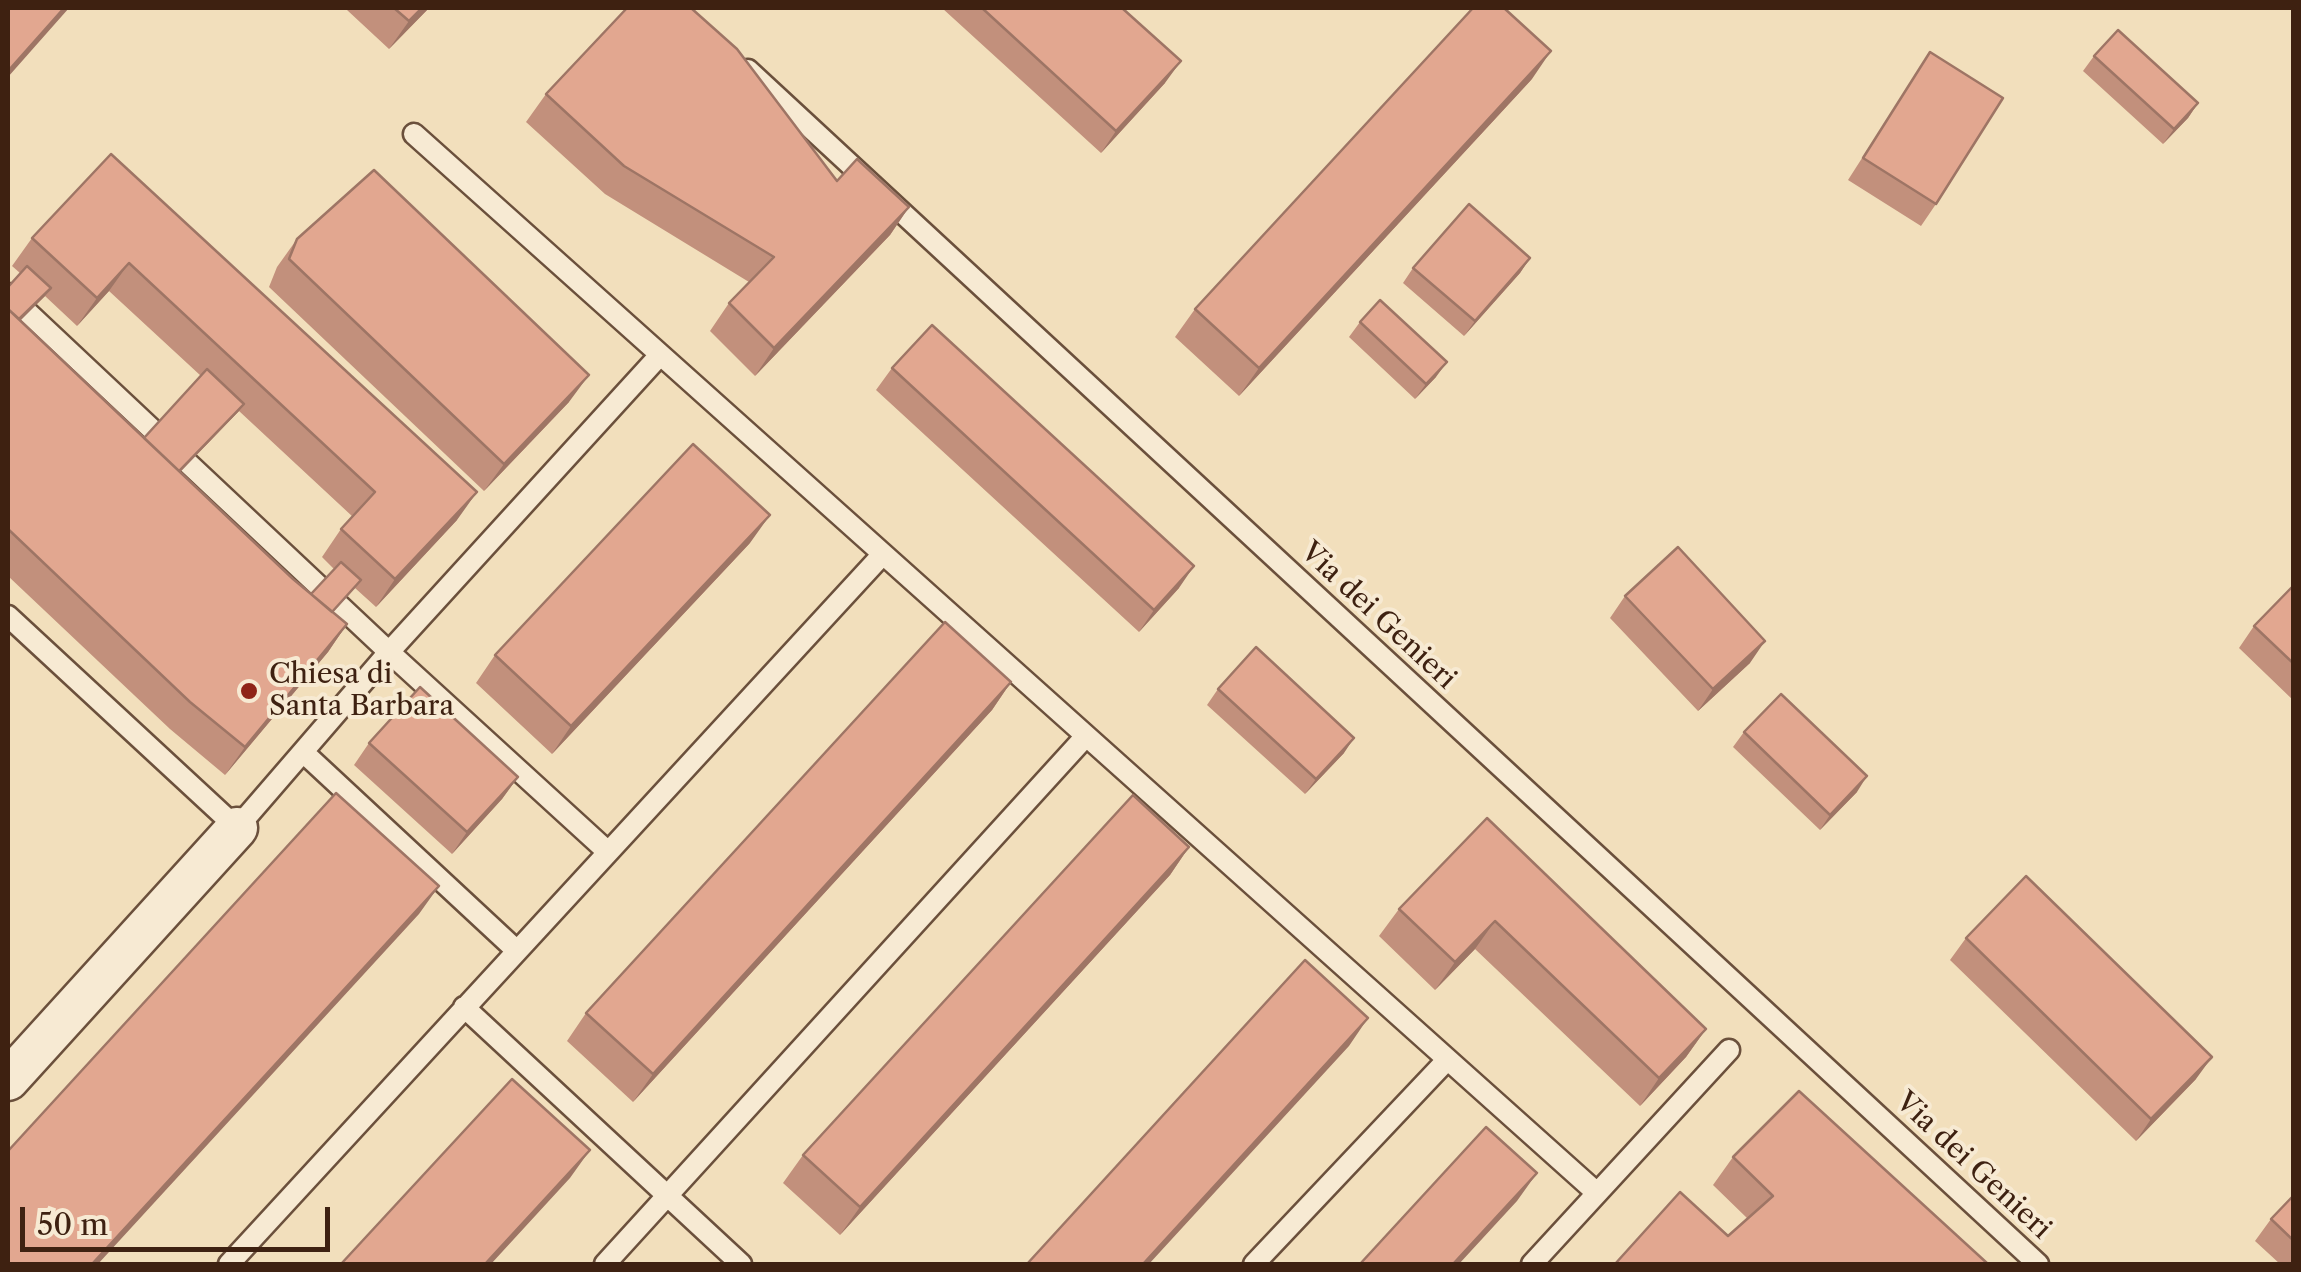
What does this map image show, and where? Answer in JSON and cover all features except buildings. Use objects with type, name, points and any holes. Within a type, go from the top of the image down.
[{"type":"street","points":[[8,1080],[236,828]]},
{"type":"lane","name":"Via dei Genieri","points":[[738,61],[2038,1264]]},
{"type":"lane","points":[[414,134],[1597,1193]]},
{"type":"lane","points":[[8,294],[608,852]]},
{"type":"lane","points":[[8,616],[236,828],[389,652],[660,355]]},
{"type":"lane","points":[[229,1264],[883,554]]},
{"type":"lane","points":[[604,1264],[1086,736]]},
{"type":"lane","points":[[302,752],[516,950]]},
{"type":"lane","points":[[464,1007],[741,1264]]},
{"type":"lane","points":[[1532,1264],[1729,1050]]},
{"type":"lane","points":[[1254,1264],[1448,1060]]},
{"type":"place","name":"Chiesa di Santa Barbara","points":[[249,691]]}]
